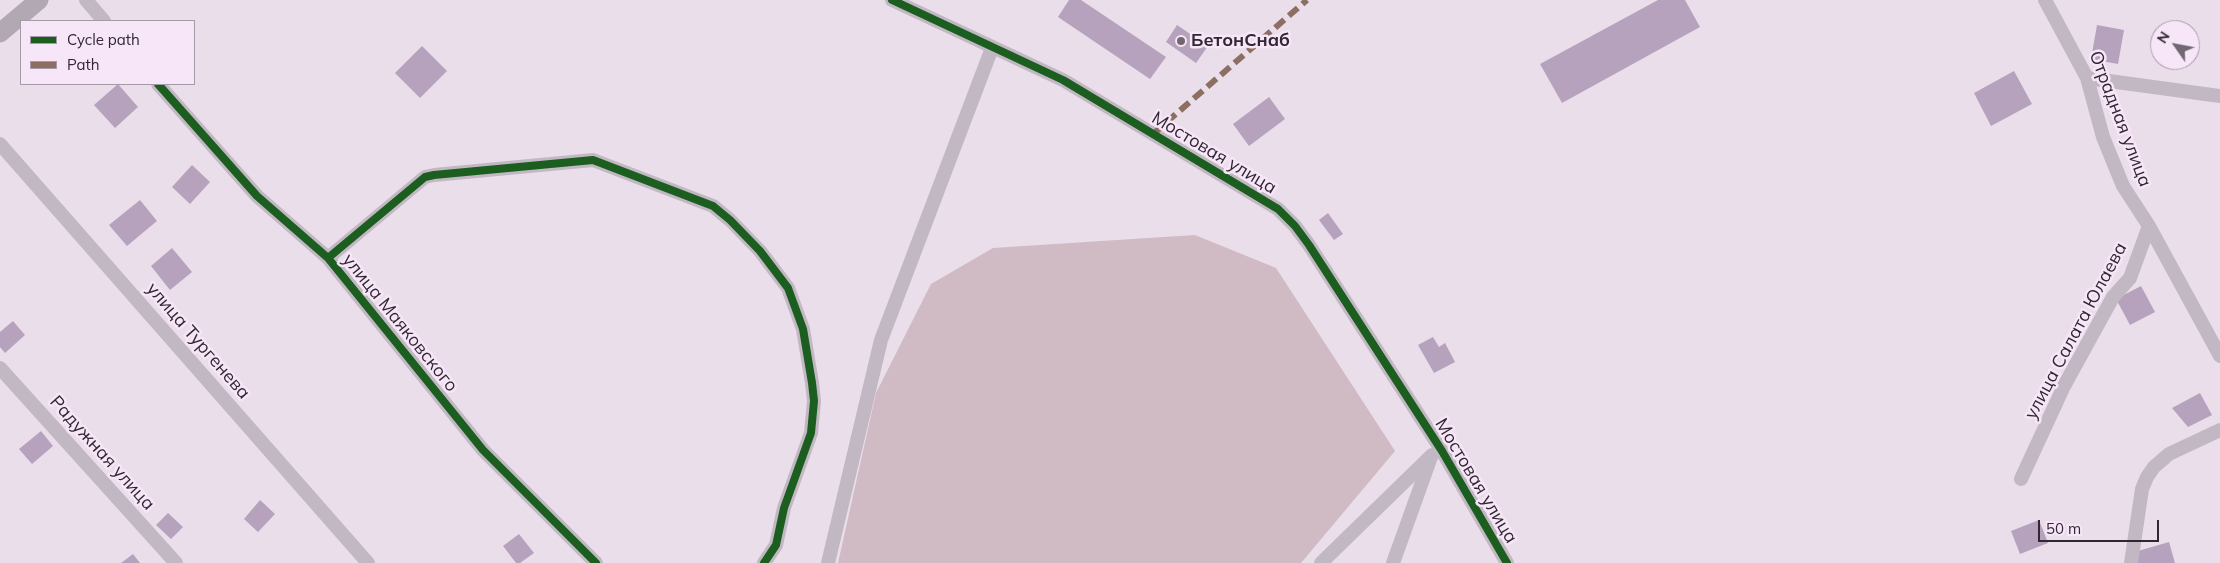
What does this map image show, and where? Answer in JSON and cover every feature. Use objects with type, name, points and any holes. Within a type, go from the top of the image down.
[{"type":"main road","points":[[0,33],[39,0]]},
{"type":"street","points":[[86,0],[103,20]]},
{"type":"street","name":"Мостовая улица","points":[[892,0],[1063,80],[1278,209],[1295,226],[1309,245],[1504,562]]},
{"type":"street","name":"Отрадная улица","points":[[2045,0],[2088,78],[2104,137],[2124,186],[2150,226],[2220,356]]},
{"type":"street","points":[[828,563],[881,340],[992,48]]},
{"type":"street","points":[[2088,78],[2220,96]]},
{"type":"street","name":"улица Маяковского","points":[[159,85],[257,196],[328,258],[482,450],[596,563]]},
{"type":"street","name":"улица Тургенева","points":[[0,144],[368,563]]},
{"type":"street","points":[[328,258],[425,177],[434,175],[593,160],[713,206],[730,220],[760,251],[788,288],[803,329],[812,383],[814,401],[811,432],[784,508],[776,545],[764,563]]},
{"type":"street","name":"улица Салата Юлаева","points":[[2021,479],[2064,386],[2113,297],[2130,278],[2150,226]]},
{"type":"street","name":"Радужная улица","points":[[0,368],[176,563]]},
{"type":"street","points":[[2131,563],[2142,488],[2146,477],[2169,454],[2220,430]]},
{"type":"street","points":[[1320,563],[1437,452]]},
{"type":"street","points":[[1393,563],[1437,452]]},
{"type":"shaded area","points":[[1195,235],[1276,268],[1395,451],[1301,563],[838,563],[876,393],[931,284],[993,248]]},
{"type":"building","points":[[1069,0],[1081,0],[1166,57],[1150,79],[1058,17]]},
{"type":"building","points":[[1658,0],[1685,0],[1700,27],[1562,103],[1540,64]]},
{"type":"building","points":[[1177,25],[1208,46],[1196,63],[1166,42]]},
{"type":"building","points":[[2097,25],[2124,30],[2118,64],[2091,59]]},
{"type":"building","points":[[422,46],[447,71],[420,98],[395,73]]},
{"type":"building","points":[[2014,71],[2032,104],[1991,126],[1974,93]]},
{"type":"building","points":[[119,85],[138,107],[115,128],[94,105]]},
{"type":"building","points":[[1269,97],[1285,119],[1249,146],[1233,124]]},
{"type":"building","points":[[192,165],[210,182],[190,204],[172,187]]},
{"type":"building","points":[[140,200],[157,221],[127,246],[109,225]]},
{"type":"building","points":[[1328,213],[1343,234],[1334,240],[1319,220]]},
{"type":"building","points":[[172,248],[192,272],[170,290],[151,266]]},
{"type":"building","points":[[2141,286],[2155,312],[2130,325],[2116,299]]},
{"type":"building","points":[[13,321],[25,335],[5,353],[0,347],[0,332]]},
{"type":"building","points":[[1433,337],[1439,347],[1445,343],[1455,362],[1434,373],[1418,345]]},
{"type":"building","points":[[2200,393],[2212,415],[2188,427],[2172,408]]},
{"type":"building","points":[[41,431],[53,446],[32,464],[19,449]]},
{"type":"building","points":[[260,500],[275,514],[258,532],[244,519]]},
{"type":"building","points":[[168,513],[183,527],[171,539],[156,525]]},
{"type":"building","points":[[2039,520],[2048,543],[2020,554],[2011,531]]},
{"type":"building","points":[[519,534],[534,553],[520,563],[516,563],[503,546]]},
{"type":"building","points":[[2169,542],[2175,563],[2134,563],[2131,553]]},
{"type":"building","points":[[133,554],[140,563],[121,563]]},
{"type":"marked path","points":[[1153,134],[1307,0]]},
{"type":"cycle path","points":[[892,0],[1063,80],[1278,209],[1295,226],[1309,245],[1442,451],[1507,563]]},
{"type":"cycle path","points":[[159,85],[257,196],[328,258],[483,450],[596,563]]},
{"type":"cycle path","points":[[328,258],[425,177],[434,175],[593,160],[713,206],[730,220],[760,251],[788,288],[803,329],[812,383],[814,401],[811,433],[784,508],[776,545],[764,563]]},
{"type":"place","name":"БетонСнаб","points":[[1181,41]]}]
